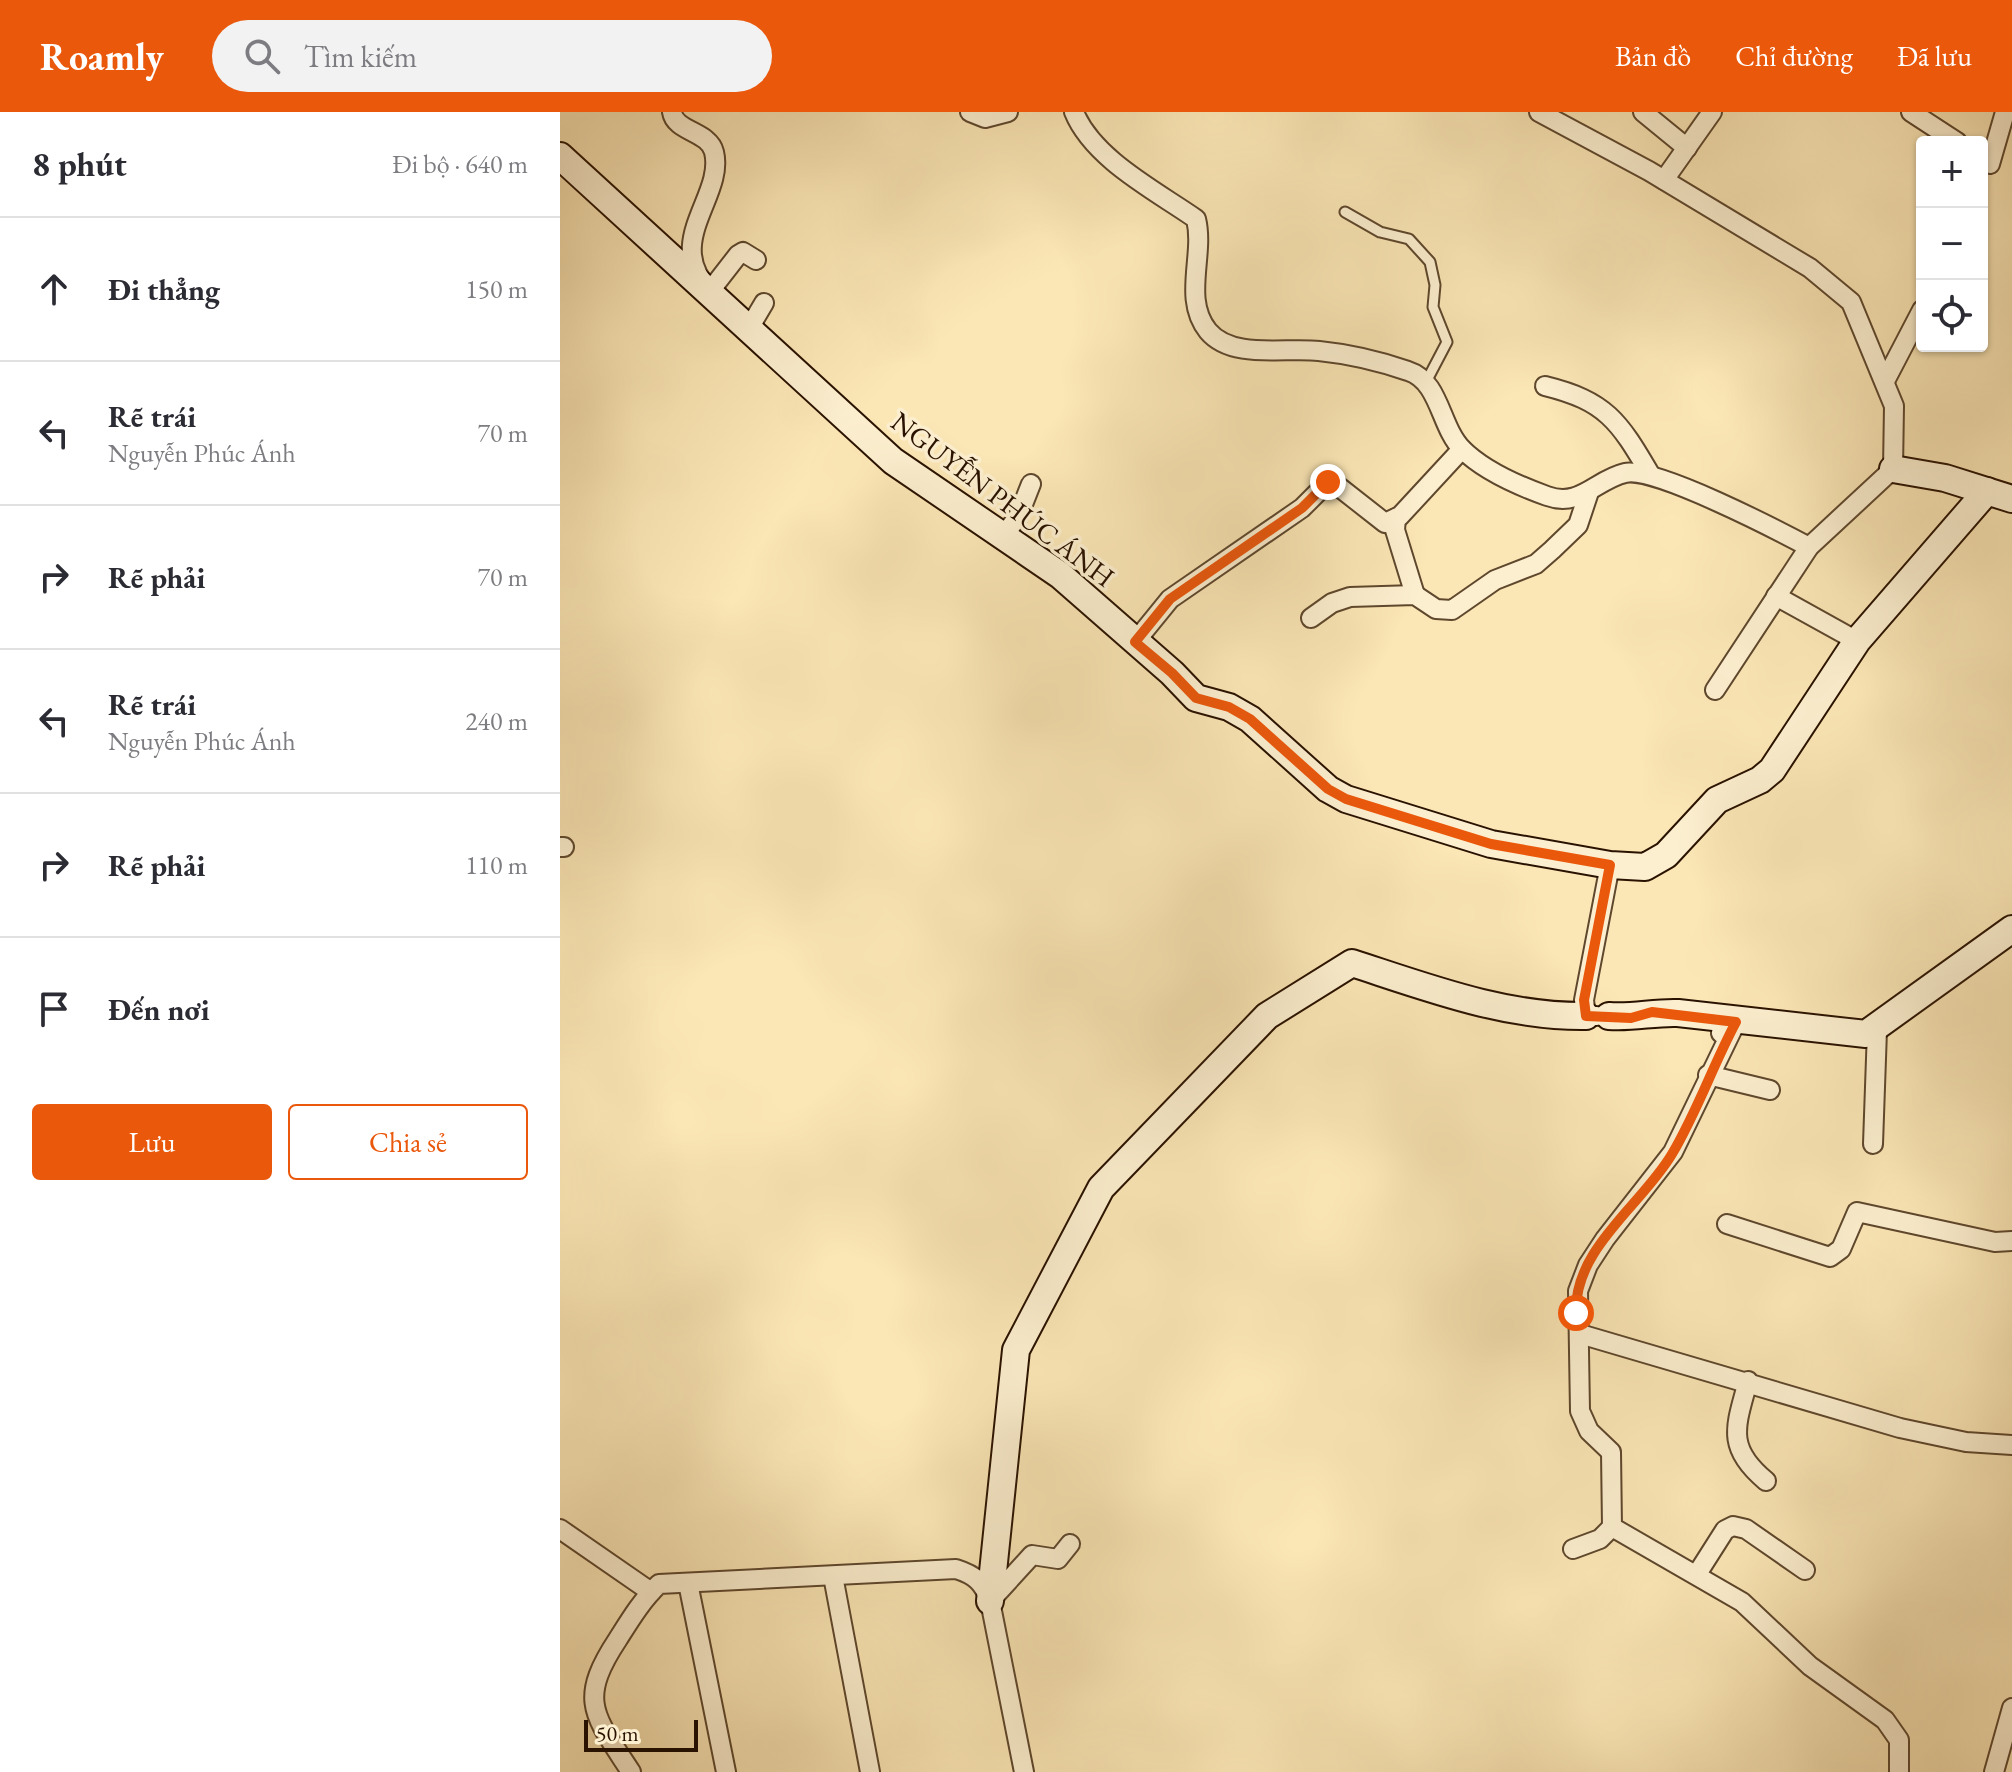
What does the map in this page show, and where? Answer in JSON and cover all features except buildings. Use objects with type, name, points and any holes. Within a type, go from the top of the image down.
[{"type":"street","points":[[672,112],[677,122],[706,139],[714,150],[715,166],[699,216],[691,258],[698,279],[710,291],[738,255],[743,252],[756,260]]},
{"type":"street","points":[[970,112],[985,118],[1008,112]]},
{"type":"street","points":[[1074,112],[1081,128],[1104,151],[1196,219],[1200,235],[1195,283],[1197,311],[1208,331],[1223,344],[1360,357],[1412,372],[1426,382],[1462,449],[1503,476],[1550,497],[1577,499],[1625,473],[1650,474],[1760,520],[1809,547]]},
{"type":"street","points":[[1539,112],[1664,180],[1810,268],[1851,302],[1894,406],[1893,469],[1809,547],[1715,690]]},
{"type":"street","points":[[1643,112],[1687,148]]},
{"type":"street","points":[[1664,180],[1712,112]]},
{"type":"street","points":[[1911,112],[1948,136]]},
{"type":"street","points":[[1988,156],[2005,112]]},
{"type":"street","name":"NGUYỄN PHÚC ÁNH","points":[[560,156],[893,461],[1071,584],[1196,698],[1229,707],[1250,719],[1328,789],[1346,799],[1491,844],[1610,865],[1652,866],[1717,800],[1765,776],[1857,641],[2000,495],[1945,478],[1893,469]]},
{"type":"street","points":[[748,330],[764,303]]},
{"type":"street","points":[[1885,381],[1916,322]]},
{"type":"street","points":[[1545,386],[1582,395],[1603,411],[1625,431],[1650,474]]},
{"type":"street","points":[[1135,642],[1170,599],[1302,508],[1328,482],[1385,523],[1396,518],[1462,449]]},
{"type":"street","points":[[1002,537],[1018,517],[1031,484]]},
{"type":"street","points":[[1311,618],[1332,603],[1350,597],[1415,595],[1436,609],[1452,610],[1495,580],[1536,564],[1578,525],[1589,492]]},
{"type":"street","points":[[1396,518],[1395,530],[1415,595]]},
{"type":"street","points":[[1776,596],[1857,641]]},
{"type":"street","points":[[1598,1016],[1584,1000],[1610,865]]},
{"type":"street","points":[[990,1601],[1016,1350],[1101,1188],[1267,1016],[1352,963],[1473,1002],[1558,1017],[1631,1018],[1652,1012],[1678,1013],[1855,1035],[1877,1030],[2012,929]]},
{"type":"street","points":[[1573,1549],[1600,1539],[1612,1527],[1611,1452],[1589,1431],[1580,1411],[1580,1334],[1576,1303],[1588,1265],[1605,1239],[1664,1168],[1736,1022]]},
{"type":"street","points":[[1873,1144],[1877,1030]]},
{"type":"street","points":[[1708,1075],[1770,1090]]},
{"type":"street","points":[[1727,1224],[1830,1257],[1841,1249],[1857,1212],[1995,1242],[2012,1241]]},
{"type":"street","points":[[1580,1334],[1926,1434],[2012,1445]]},
{"type":"street","points":[[1748,1381],[1734,1433],[1743,1458],[1766,1481]]},
{"type":"street","points":[[1697,1574],[1725,1530],[1733,1526],[1746,1529],[1805,1570]]},
{"type":"street","points":[[1612,1527],[1742,1602],[1810,1666],[1885,1720],[1899,1740],[1899,1772]]},
{"type":"street","points":[[560,1529],[651,1592]]},
{"type":"street","points":[[990,1601],[1032,1555],[1058,1559],[1070,1544]]},
{"type":"street","points":[[631,1772],[607,1736],[595,1706],[592,1686],[603,1661],[659,1584],[956,1569],[971,1573],[984,1584],[990,1601],[1024,1772]]},
{"type":"street","points":[[833,1576],[870,1772]]},
{"type":"street","points":[[688,1583],[726,1772]]},
{"type":"street","points":[[1994,1772],[2012,1708]]},
{"type":"lane","points":[[1345,212],[1380,232],[1409,239],[1430,262],[1435,285],[1433,307],[1447,342],[1426,382]]},
{"type":"route","points":[[1328,482],[1302,508],[1170,599],[1135,642],[1196,698],[1229,707],[1250,719],[1316,775],[1328,789],[1346,799],[1491,844],[1610,865],[1584,1000],[1586,1016],[1631,1018],[1652,1012],[1678,1013],[1736,1022],[1664,1168],[1605,1239],[1588,1265],[1581,1278],[1576,1313]]}]
